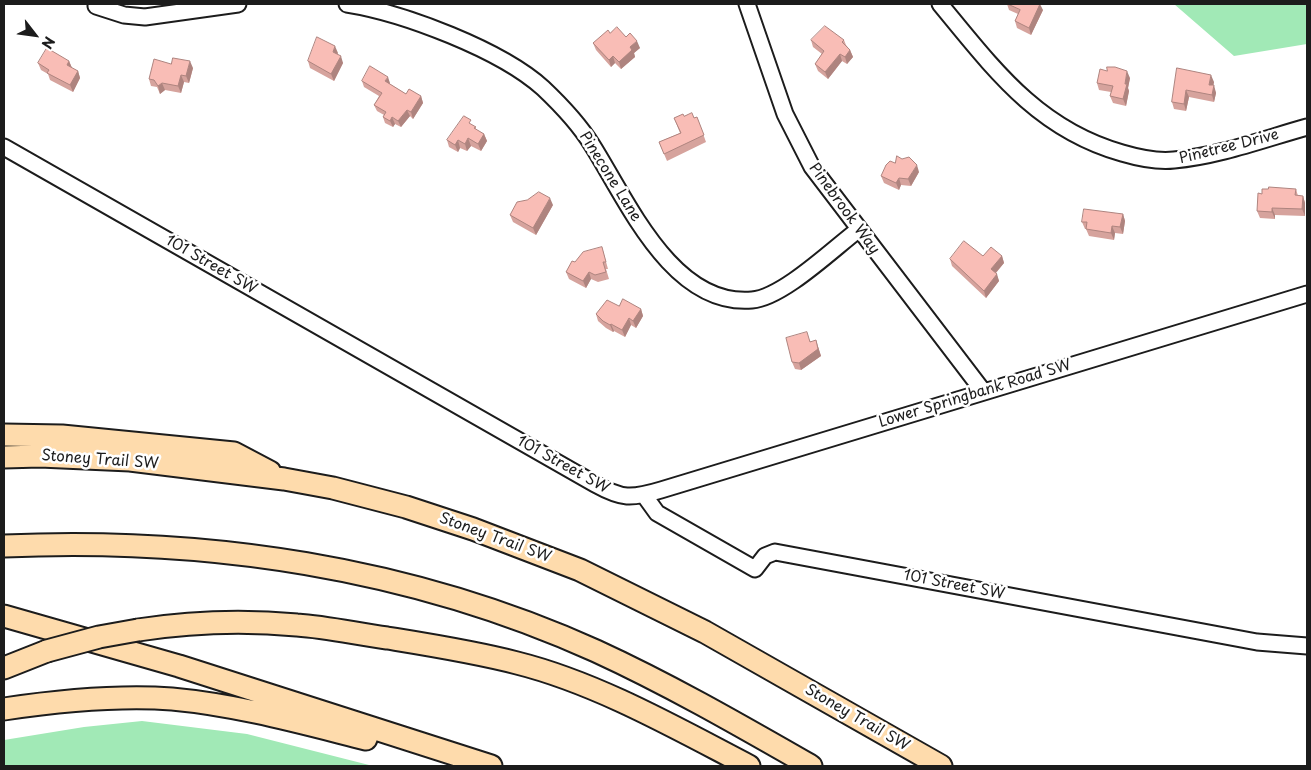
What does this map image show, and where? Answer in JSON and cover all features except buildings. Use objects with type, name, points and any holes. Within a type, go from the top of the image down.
[{"type":"highway","points":[[4,435],[62,436],[234,453],[284,479]]},
{"type":"highway","name":"Stoney Trail SW","points":[[4,457],[40,456],[130,460],[284,479],[334,488],[406,507],[472,529],[580,570],[705,632],[941,766]]},
{"type":"highway","points":[[4,546],[96,543],[179,546],[309,564],[368,575],[429,591],[513,618],[595,651],[759,736],[811,766]]},
{"type":"highway","points":[[4,616],[179,666],[491,766]]},
{"type":"highway","points":[[4,668],[47,651],[99,637],[177,624],[245,622],[298,625],[425,644],[518,663],[584,686],[678,728],[749,766]]},
{"type":"highway","points":[[4,709],[97,700],[171,699],[266,714],[473,766]]},
{"type":"street","points":[[96,6],[124,15],[146,17],[238,4]]},
{"type":"street","name":"Pinecone Lane","points":[[347,4],[394,15],[440,32],[510,65],[531,78],[554,99],[583,132],[645,234],[660,254],[682,274],[716,294],[740,300],[752,300],[772,294],[858,230]]},
{"type":"street","name":"Pinebrook Way","points":[[747,4],[785,114],[796,140],[821,181],[983,391]]},
{"type":"street","name":"Pinetree Drive","points":[[940,4],[998,74],[1024,100],[1064,128],[1111,150],[1146,159],[1172,161],[1210,154],[1307,127]]},
{"type":"street","name":"101 Street SW","points":[[4,147],[595,484],[622,497],[644,495],[657,513],[755,569],[765,556],[775,552],[1257,642],[1307,646]]},
{"type":"street","name":"Lower Springbank Road SW","points":[[644,495],[1307,294]]},
{"type":"green space","points":[[1174,4],[1307,4],[1307,44],[1234,56]]},
{"type":"green space","points":[[142,721],[247,734],[373,766],[4,766],[4,740],[84,727]]}]
